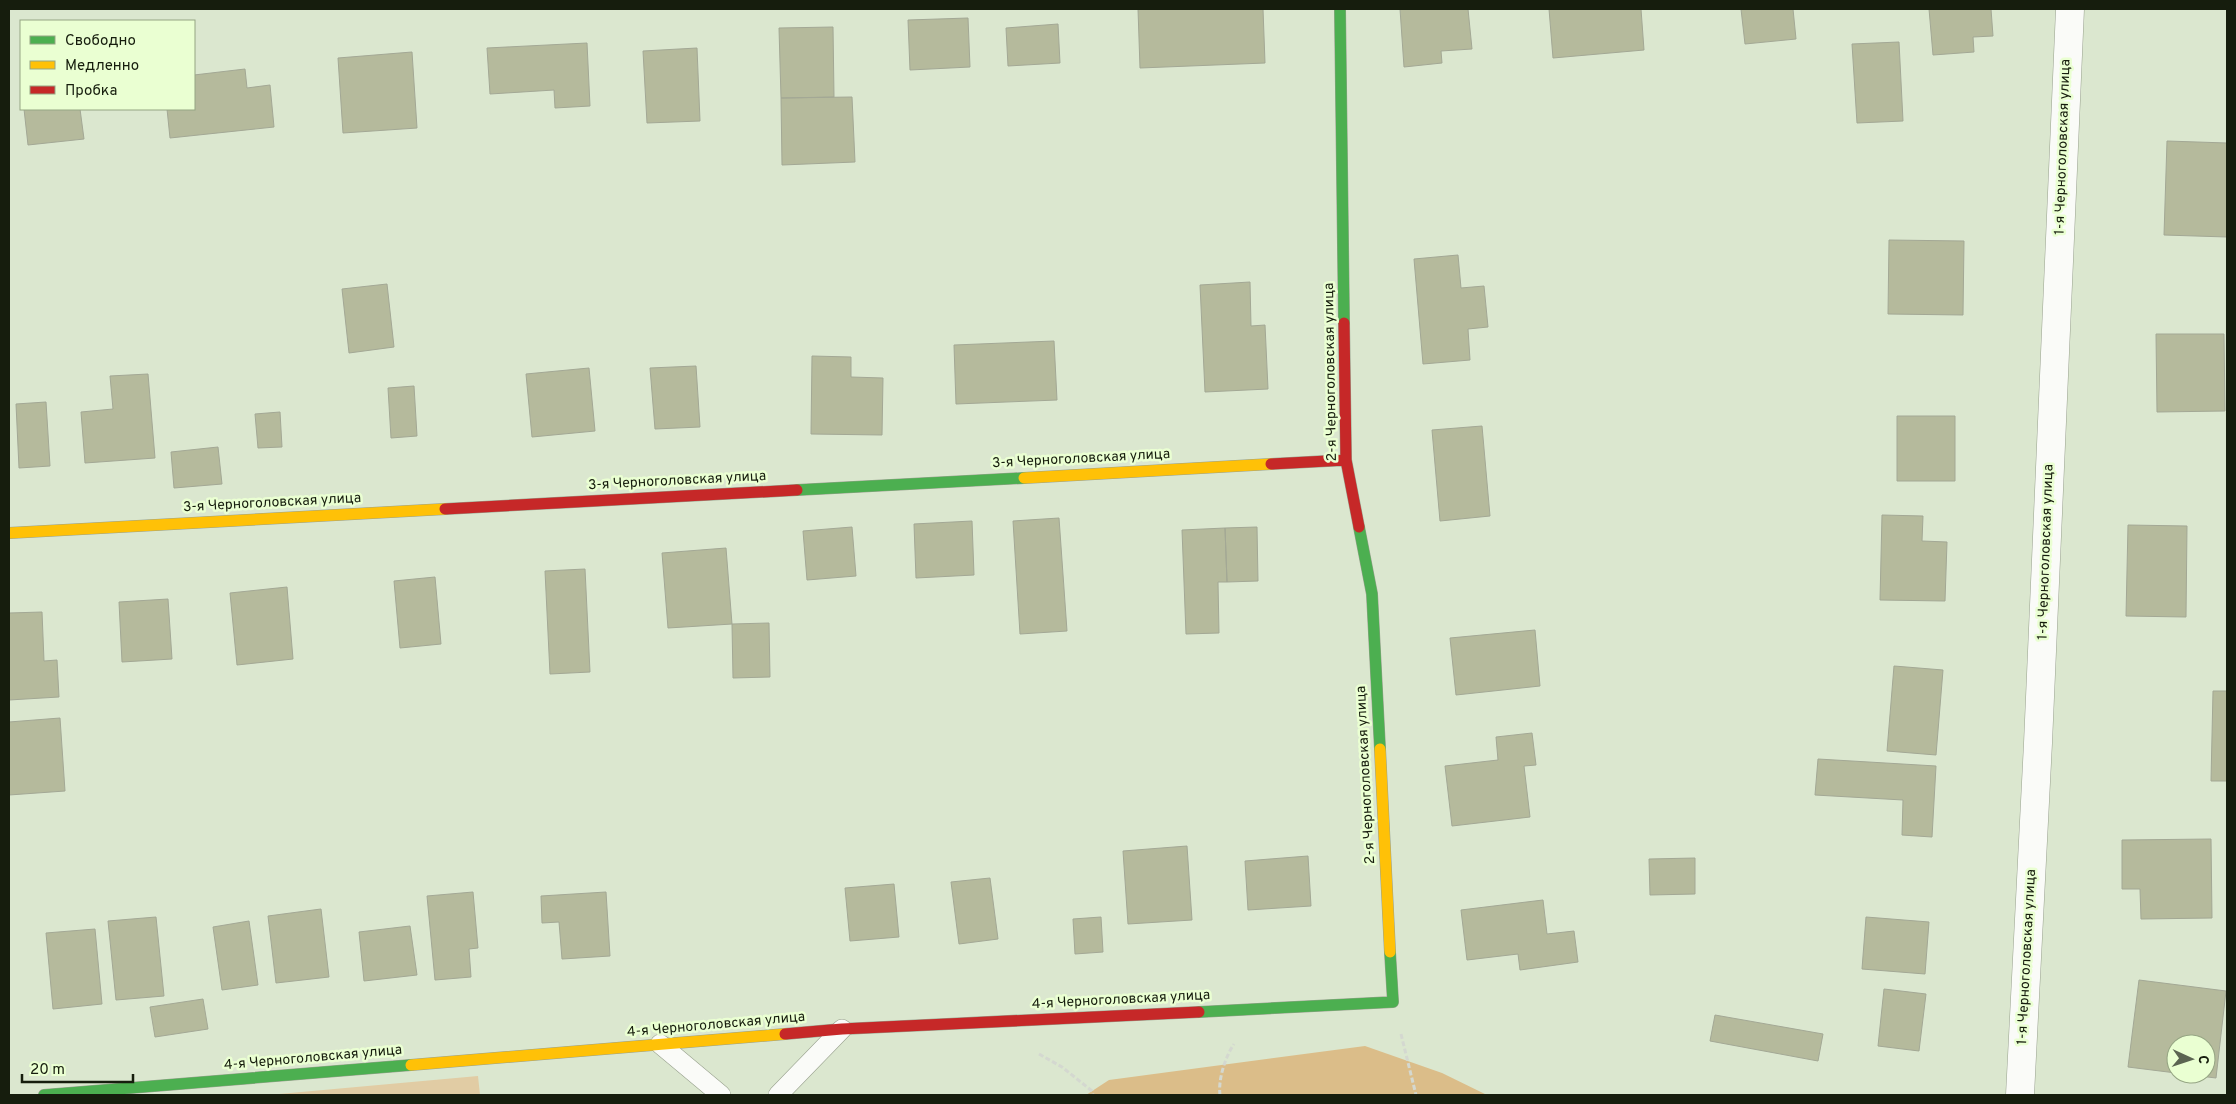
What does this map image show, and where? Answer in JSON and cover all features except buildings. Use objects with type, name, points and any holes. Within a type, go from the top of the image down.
[{"type":"street","name":"2-я Черноголовская улица","points":[[1340,9],[1346,460],[1372,594],[1393,1002]]},
{"type":"street","name":"1-я Черноголовская улица","points":[[2028,1093],[2038,743],[2070,9]]},
{"type":"street","name":"3-я Черноголовская улица","points":[[9,533],[1346,460]]},
{"type":"street","name":"4-я Черноголовская улица","points":[[44,1095],[842,1029],[1393,1002]]},
{"type":"lane","points":[[778,1095],[842,1029]]},
{"type":"lane","points":[[660,1044],[721,1095]]},
{"type":"path","points":[[1393,1002],[1416,1095]]},
{"type":"path","points":[[1220,1095],[1219,1087],[1230,1050],[1261,1007]]},
{"type":"path","points":[[1037,1053],[1062,1067],[1092,1091],[1093,1095]]},
{"type":"shaded area","points":[[1365,1046],[1442,1073],[1487,1095],[1086,1095],[1109,1080]]},
{"type":"shaded area","points":[[478,1076],[480,1095],[268,1095]]},
{"type":"traffic: fast","points":[[1340,9],[1344,323]]},
{"type":"traffic: fast","points":[[797,490],[1024,478]]},
{"type":"traffic: fast","points":[[1359,527],[1372,594],[1380,749]]},
{"type":"traffic: fast","points":[[1199,1012],[1393,1002],[1390,952]]},
{"type":"traffic: fast","points":[[44,1095],[411,1065]]},
{"type":"traffic: slow","points":[[1024,478],[1271,464]]},
{"type":"traffic: slow","points":[[9,533],[445,509]]},
{"type":"traffic: slow","points":[[1380,749],[1390,952]]},
{"type":"traffic: slow","points":[[411,1065],[785,1034]]},
{"type":"traffic: jam","points":[[1344,323],[1346,460],[1359,527]]},
{"type":"traffic: jam","points":[[1271,464],[1346,460]]},
{"type":"traffic: jam","points":[[445,509],[797,490]]},
{"type":"traffic: jam","points":[[785,1034],[842,1029],[1199,1012]]}]
